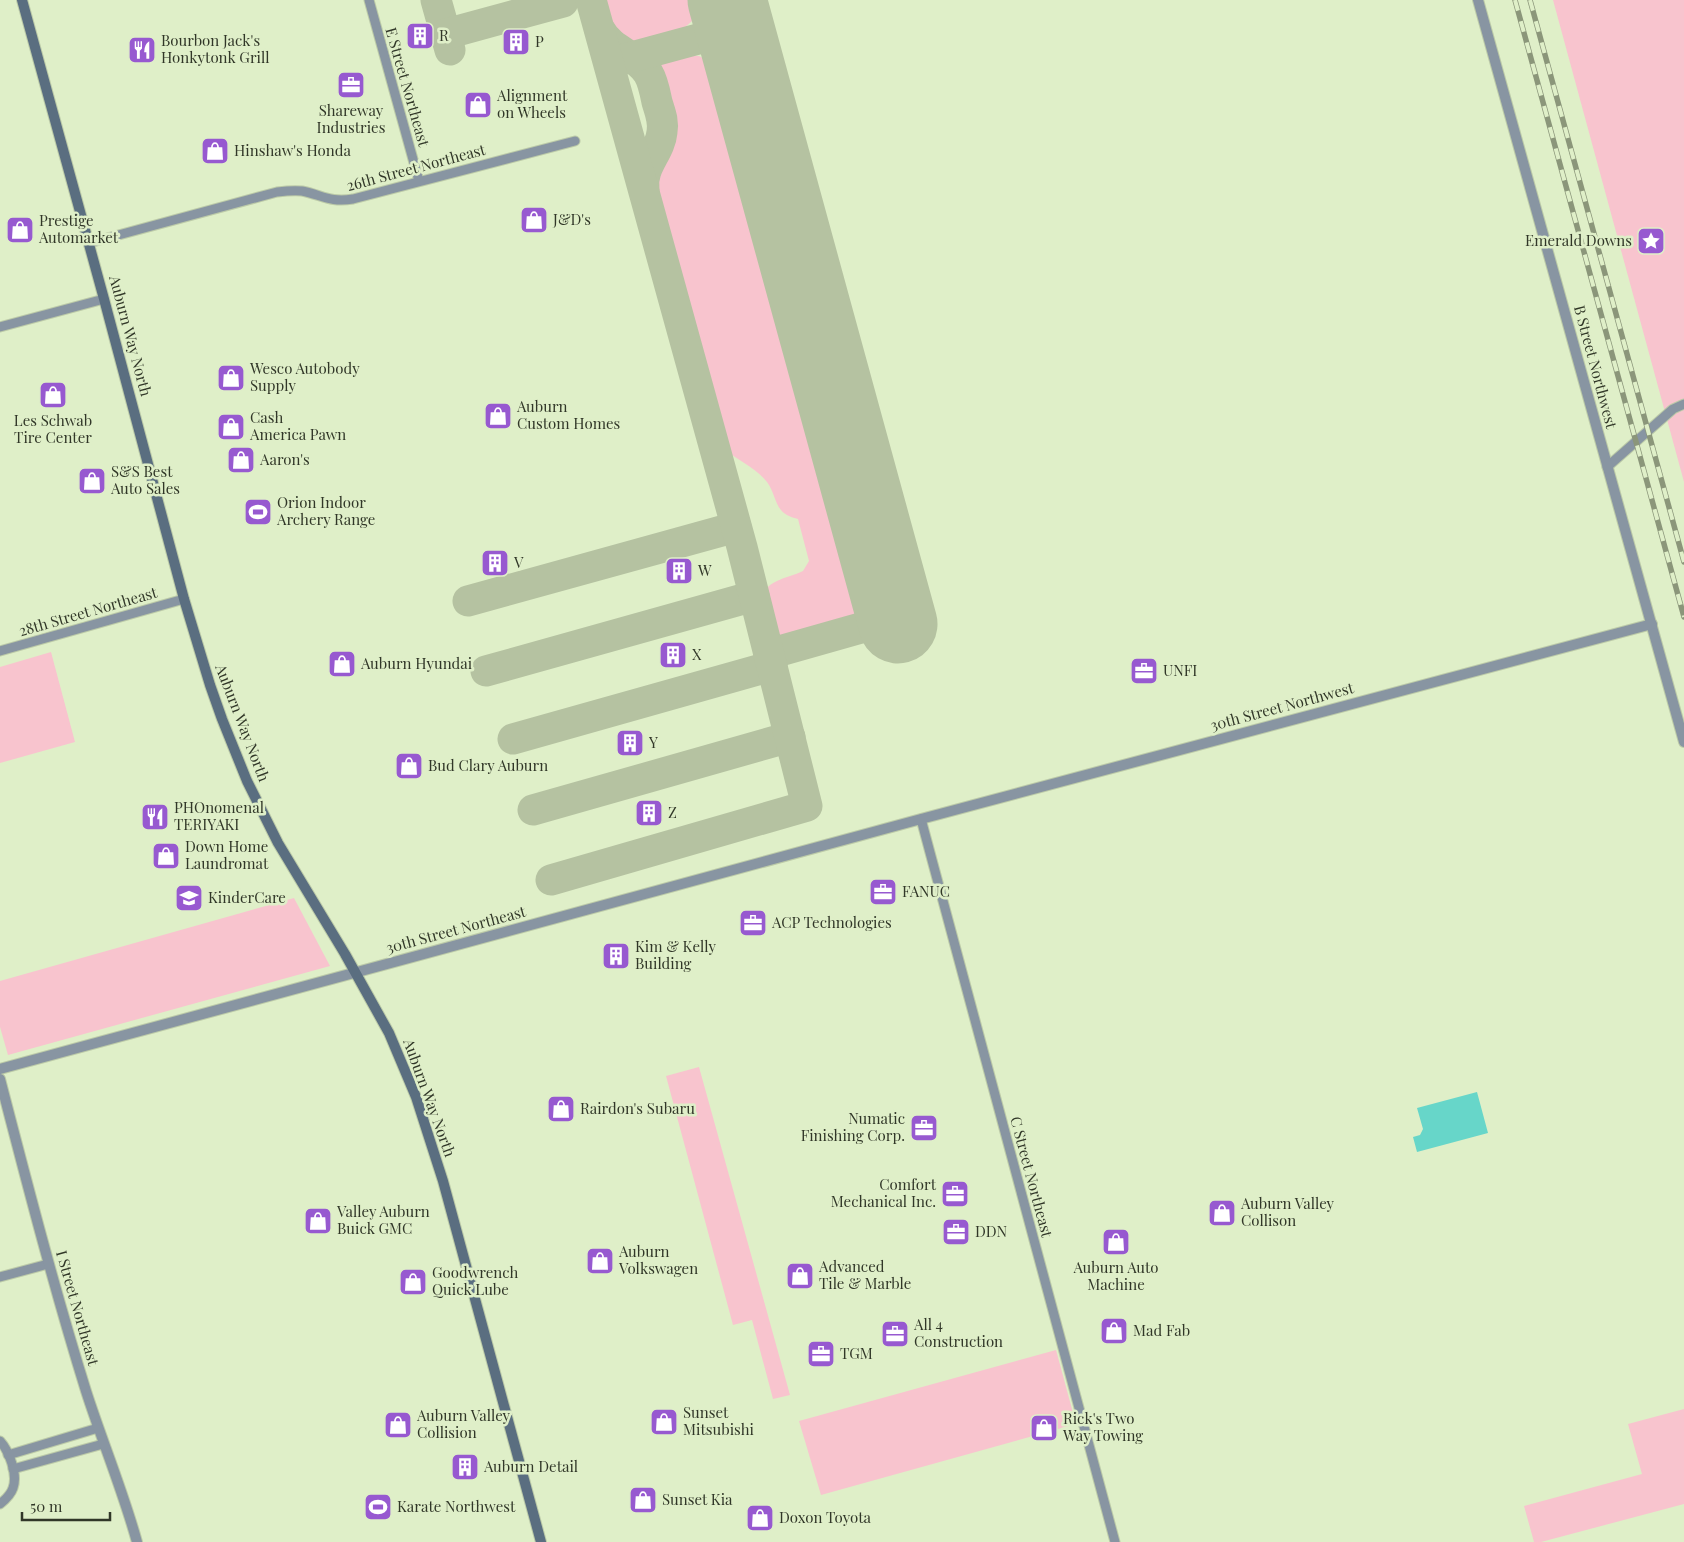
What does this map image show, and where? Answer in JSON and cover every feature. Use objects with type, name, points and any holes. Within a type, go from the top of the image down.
[{"type":"main road","name":"Auburn Way North","points":[[22,0],[200,655],[222,719],[247,781],[278,843],[355,973],[389,1033],[402,1061],[428,1131],[443,1180],[541,1542]]},
{"type":"street","name":"E Street Northeast","points":[[369,0],[419,181]]},
{"type":"street","name":"B Street Northwest","points":[[1478,0],[1684,742]]},
{"type":"street","name":"26th Street Northeast","points":[[89,243],[278,192],[296,190],[341,201],[575,141]]},
{"type":"street","points":[[0,327],[104,300]]},
{"type":"street","points":[[1607,467],[1673,409],[1684,404]]},
{"type":"street","name":"28th Street Northeast","points":[[0,651],[184,599]]},
{"type":"street","name":"30th Street Northwest","points":[[920,819],[1652,624]]},
{"type":"street","name":"30th Street Northeast","points":[[0,1069],[920,819]]},
{"type":"street","name":"C Street Northeast","points":[[920,819],[1115,1542]]},
{"type":"street","name":"I Street Northeast","points":[[0,1079],[48,1264],[103,1444],[126,1503],[137,1542]]},
{"type":"street","points":[[0,1277],[48,1264]]},
{"type":"street","points":[[8,1455],[98,1428]]},
{"type":"street","points":[[0,1441],[4,1446],[13,1469],[13,1488],[0,1504]]},
{"type":"street","points":[[13,1469],[103,1444]]},
{"type":"shaded area","points":[[602,0],[698,0],[697,16],[682,29],[664,37],[645,42],[627,42],[619,39],[611,31]]},
{"type":"shaded area","name":"Emerald Downs","points":[[1553,0],[1684,0],[1684,482]]},
{"type":"shaded area","points":[[681,55],[699,56],[714,64],[722,74],[832,462],[871,617],[836,631],[798,639],[773,640],[763,616],[762,600],[764,592],[769,586],[803,571],[809,561],[798,519],[788,516],[780,509],[770,486],[762,477],[723,448],[673,275],[651,190],[651,181],[655,168],[669,143],[671,130],[655,66],[664,58]]},
{"type":"shaded area","points":[[51,652],[75,742],[0,763],[0,667]]},
{"type":"shaded area","points":[[294,898],[330,966],[8,1055],[0,1027],[0,981]]},
{"type":"shaded area","points":[[699,1067],[790,1395],[773,1399],[752,1320],[733,1325],[666,1076]]},
{"type":"shaded area","points":[[1056,1350],[1076,1424],[821,1495],[799,1421]]},
{"type":"shaded area","points":[[1684,1409],[1684,1504],[1541,1542],[1534,1542],[1524,1506],[1642,1474],[1628,1424]]},
{"type":"water","points":[[1477,1092],[1488,1133],[1417,1152],[1413,1137],[1420,1135],[1423,1129],[1417,1108]]},
{"type":"taxiway","points":[[436,0],[450,50]]},
{"type":"taxiway","points":[[551,880],[807,806],[742,547],[591,0]]},
{"type":"taxiway","points":[[446,34],[563,2]]},
{"type":"taxiway","points":[[617,61],[735,29]]},
{"type":"taxiway","points":[[600,30],[611,43],[643,67],[650,76],[654,87],[662,124],[661,140],[645,173],[644,189]]},
{"type":"taxiway","points":[[468,601],[736,527]]},
{"type":"taxiway","points":[[486,671],[754,596]]},
{"type":"taxiway","points":[[769,654],[896,618]]},
{"type":"taxiway","points":[[513,739],[772,666]]},
{"type":"taxiway","points":[[533,810],[790,737]]},
{"type":"runway","points":[[727,0],[898,624]]},
{"type":"railway","points":[[1515,0],[1684,617]]},
{"type":"railway","points":[[1530,0],[1684,562]]},
{"type":"place","name":"R","points":[[420,36]]},
{"type":"place","name":"P","points":[[516,42]]},
{"type":"place","name":"Bourbon Jack's Honkytonk Grill","points":[[142,50]]},
{"type":"place","name":"Shareway Industries","points":[[351,85]]},
{"type":"place","name":"Alignment on Wheels","points":[[478,105]]},
{"type":"place","name":"Hinshaw's Honda","points":[[215,151]]},
{"type":"place","name":"J&D's","points":[[534,220]]},
{"type":"place","name":"Prestige Automarket","points":[[20,230]]},
{"type":"place","name":"Emerald Downs","points":[[1651,241]]},
{"type":"place","name":"Wesco Autobody Supply","points":[[231,378]]},
{"type":"place","name":"Les Schwab Tire Center","points":[[53,395]]},
{"type":"place","name":"Auburn Custom Homes","points":[[498,416]]},
{"type":"place","name":"Cash America Pawn","points":[[231,427]]},
{"type":"place","name":"Aaron's","points":[[241,460]]},
{"type":"place","name":"S&S Best Auto Sales","points":[[92,481]]},
{"type":"place","name":"Orion Indoor Archery Range","points":[[258,512]]},
{"type":"place","name":"V","points":[[495,563]]},
{"type":"place","name":"W","points":[[679,571]]},
{"type":"place","name":"X","points":[[673,655]]},
{"type":"place","name":"Auburn Hyundai","points":[[342,664]]},
{"type":"place","name":"UNFI","points":[[1144,671]]},
{"type":"place","name":"Y","points":[[630,743]]},
{"type":"place","name":"Bud Clary Auburn","points":[[409,766]]},
{"type":"place","name":"Z","points":[[649,813]]},
{"type":"place","name":"PHOnomenal TERIYAKI","points":[[155,817]]},
{"type":"place","name":"Down Home Laundromat","points":[[166,856]]},
{"type":"place","name":"FANUC","points":[[883,892]]},
{"type":"place","name":"KinderCare","points":[[189,898]]},
{"type":"place","name":"ACP Technologies","points":[[753,923]]},
{"type":"place","name":"Kim & Kelly Building","points":[[616,956]]},
{"type":"place","name":"Rairdon's Subaru","points":[[561,1109]]},
{"type":"place","name":"Numatic Finishing Corp.","points":[[924,1128]]},
{"type":"place","name":"Comfort Mechanical Inc.","points":[[955,1194]]},
{"type":"place","name":"Auburn Valley Collison","points":[[1222,1213]]},
{"type":"place","name":"Valley Auburn Buick GMC","points":[[318,1221]]},
{"type":"place","name":"DDN","points":[[956,1232]]},
{"type":"place","name":"Auburn Auto Machine","points":[[1116,1242]]},
{"type":"place","name":"Auburn Volkswagen","points":[[600,1261]]},
{"type":"place","name":"Advanced Tile & Marble","points":[[800,1276]]},
{"type":"place","name":"Goodwrench Quick Lube","points":[[413,1282]]},
{"type":"place","name":"Mad Fab","points":[[1114,1331]]},
{"type":"place","name":"All 4 Construction","points":[[895,1334]]},
{"type":"place","name":"TGM","points":[[821,1354]]},
{"type":"place","name":"Sunset Mitsubishi","points":[[664,1422]]},
{"type":"place","name":"Auburn Valley Collision","points":[[398,1425]]},
{"type":"place","name":"Rick's Two Way Towing","points":[[1044,1428]]},
{"type":"place","name":"Auburn Detail","points":[[465,1467]]},
{"type":"place","name":"Sunset Kia","points":[[643,1500]]},
{"type":"place","name":"Karate Northwest","points":[[378,1507]]},
{"type":"place","name":"Doxon Toyota","points":[[760,1518]]}]
